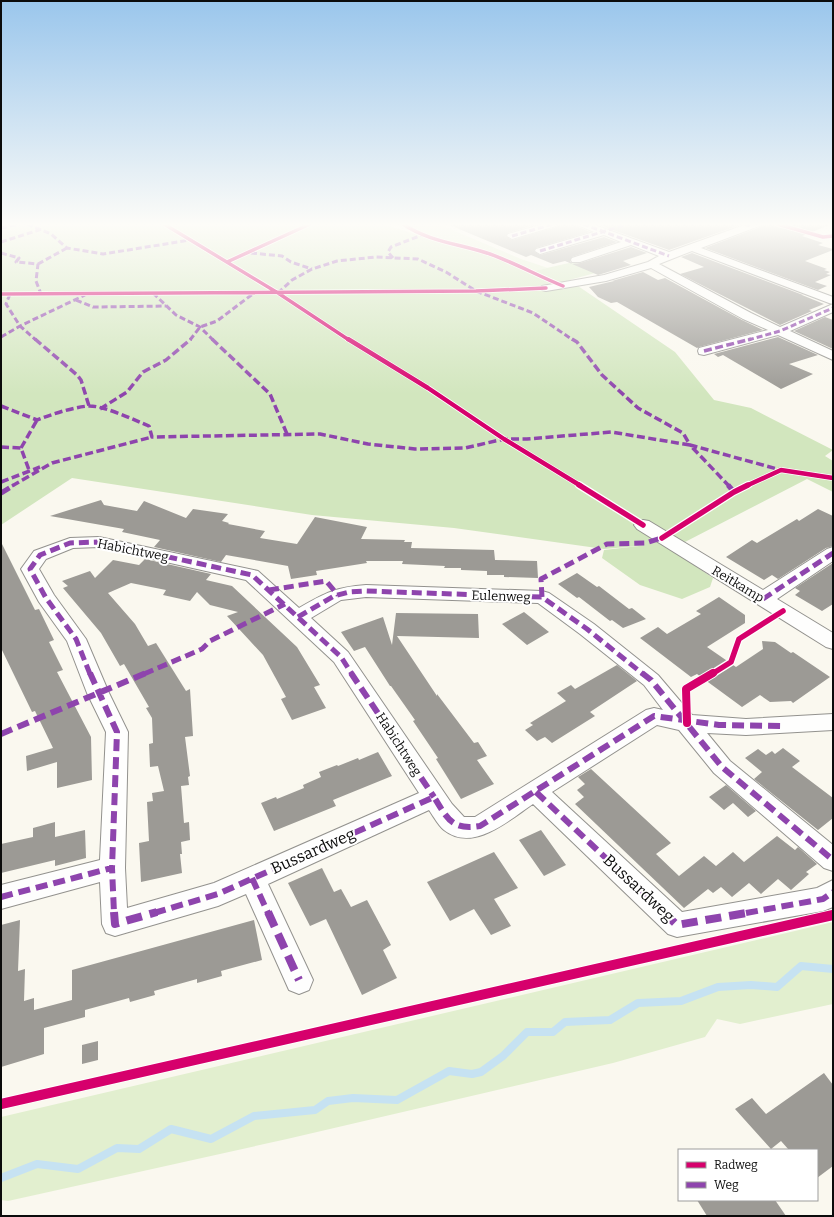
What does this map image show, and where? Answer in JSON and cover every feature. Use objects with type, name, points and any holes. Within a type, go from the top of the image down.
[{"type":"street","points":[[546,288],[589,281]]},
{"type":"street","points":[[683,281],[747,316],[833,356]]},
{"type":"street","points":[[779,281],[833,301]]},
{"type":"street","points":[[704,351],[780,331],[833,308]]},
{"type":"street","name":"Reitkamp","points":[[643,525],[833,642]]},
{"type":"street","name":"Habichtweg","points":[[112,868],[117,732],[98,693],[76,639],[46,598],[30,569],[40,555],[70,543],[99,542],[252,575],[341,657],[434,797]]},
{"type":"street","points":[[763,599],[833,553]]},
{"type":"street","name":"Eulenweg","points":[[298,617],[334,596],[349,592],[366,591],[542,597],[587,629],[651,680],[687,723]]},
{"type":"street","points":[[434,797],[452,822],[459,828],[470,829],[480,826],[654,716],[687,723],[746,727],[833,722]]},
{"type":"street","points":[[687,723],[722,767],[833,860]]},
{"type":"street","name":"Bussardweg","points":[[536,792],[677,925],[822,899],[833,892]]},
{"type":"street","name":"Bussardweg","points":[[112,868],[115,924],[218,894],[434,797]]},
{"type":"street","points":[[1,897],[112,868]]},
{"type":"street","points":[[252,878],[299,980]]},
{"type":"green space","points":[[1,281],[547,281],[562,288],[578,286],[675,352],[714,400],[751,408],[833,450],[825,456],[833,461],[833,492],[807,479],[685,542],[663,544],[713,578],[710,587],[682,599],[640,585],[602,558],[604,550],[639,546],[604,549],[454,528],[312,515],[72,478],[1,525]]},
{"type":"green space","points":[[557,281],[568,281],[562,283]]},
{"type":"green space","points":[[833,922],[833,1004],[740,1024],[717,1019],[705,1037],[613,1063],[287,1139],[8,1201],[1,1200],[1,1117]]},
{"type":"building","points":[[612,281],[670,281],[763,330],[697,348],[617,302],[611,303],[598,297],[589,287],[614,281]]},
{"type":"building","points":[[693,281],[765,281],[824,304],[780,325]]},
{"type":"building","points":[[793,281],[818,281],[815,282],[827,286],[818,290]]},
{"type":"building","points":[[825,317],[833,320],[833,349],[794,331]]},
{"type":"building","points":[[778,337],[818,355],[789,364],[813,374],[781,389],[723,355],[718,357],[714,354]]},
{"type":"building","points":[[101,500],[104,505],[137,511],[144,501],[186,518],[193,509],[228,514],[222,521],[229,523],[228,524],[265,531],[260,538],[297,544],[315,517],[367,527],[361,539],[405,540],[404,542],[412,542],[411,548],[494,550],[495,560],[537,561],[538,578],[487,575],[487,571],[444,568],[445,566],[402,564],[403,561],[366,561],[367,563],[316,571],[317,575],[291,579],[288,566],[226,555],[221,562],[154,547],[160,540],[122,532],[124,529],[50,516]]},
{"type":"building","points":[[818,509],[833,516],[833,546],[826,548],[778,579],[772,575],[764,580],[726,557],[752,540],[757,543],[797,519],[799,521]]},
{"type":"building","points":[[1,542],[35,610],[39,609],[54,640],[49,642],[63,670],[57,672],[91,737],[92,780],[57,788],[57,762],[27,771],[26,756],[53,748],[35,711],[32,712],[1,648]]},
{"type":"building","points":[[145,559],[211,574],[206,580],[232,586],[297,647],[320,685],[314,687],[326,708],[292,720],[281,699],[286,697],[263,655],[227,616],[238,612],[210,605],[197,592],[190,601],[163,595],[166,590],[131,583],[108,593],[135,624],[148,646],[156,643],[186,691],[190,689],[193,736],[185,737],[190,776],[188,777],[189,785],[181,786],[184,823],[189,822],[190,840],[181,842],[182,854],[180,854],[182,873],[141,882],[139,843],[149,841],[147,802],[153,801],[152,793],[164,791],[158,766],[150,767],[149,744],[153,743],[152,718],[146,708],[149,707],[124,664],[120,666],[101,633],[63,588],[68,586],[62,581],[90,571],[95,578],[113,560],[139,565]]},
{"type":"building","points":[[833,563],[833,604],[822,611],[795,595],[800,591],[795,588]]},
{"type":"building","points":[[577,573],[597,587],[599,586],[629,609],[632,608],[646,619],[623,628],[612,620],[610,621],[579,597],[577,598],[558,584]]},
{"type":"building","points":[[719,597],[745,615],[745,623],[707,647],[736,667],[763,649],[762,641],[775,642],[791,653],[793,652],[830,677],[793,703],[791,701],[770,702],[760,695],[742,707],[697,674],[691,677],[640,638],[658,627],[667,634],[701,614],[696,611]]},
{"type":"building","points":[[524,612],[549,632],[527,645],[502,624]]},
{"type":"building","points":[[396,613],[478,614],[479,638],[397,636],[437,696],[437,694],[474,743],[478,742],[487,756],[477,760],[494,784],[461,799],[436,759],[438,758],[413,721],[415,720],[390,686],[365,647],[354,651],[341,632],[383,617],[392,645]]},
{"type":"building","points":[[617,665],[637,681],[590,712],[595,716],[552,743],[545,737],[537,741],[525,730],[533,725],[530,723],[566,701],[557,693],[571,685],[575,689]]},
{"type":"building","points":[[783,748],[800,761],[792,767],[833,798],[833,818],[818,830],[754,779],[762,772],[745,758],[758,749],[766,755],[772,751],[775,754]]},
{"type":"building","points":[[378,752],[392,776],[333,800],[336,806],[274,831],[261,803],[276,797],[277,799],[304,788],[303,785],[321,777],[319,772],[358,758],[359,760]]},
{"type":"building","points":[[591,769],[671,843],[656,854],[679,876],[704,856],[716,866],[733,852],[744,862],[777,836],[795,850],[798,847],[817,864],[806,872],[809,874],[791,890],[778,879],[761,894],[749,883],[732,897],[721,887],[713,893],[708,889],[684,908],[575,804],[584,797],[577,790],[585,784],[578,777]]},
{"type":"building","points":[[726,785],[756,811],[748,817],[733,803],[724,810],[709,797]]},
{"type":"building","points":[[55,822],[55,837],[85,830],[86,858],[55,866],[55,860],[1,873],[1,844],[33,837],[33,828]]},
{"type":"building","points":[[541,830],[566,865],[544,876],[519,840]]},
{"type":"building","points":[[494,852],[518,888],[494,899],[511,926],[491,935],[474,909],[450,921],[427,882]]},
{"type":"building","points":[[322,868],[334,892],[341,889],[351,907],[367,900],[391,945],[383,950],[397,978],[362,995],[326,919],[310,926],[288,883]]},
{"type":"building","points":[[20,920],[18,971],[25,969],[24,1001],[34,998],[34,1010],[72,1000],[72,970],[254,920],[262,960],[221,971],[222,976],[197,983],[197,979],[154,991],[155,995],[130,1002],[129,998],[85,1010],[85,1017],[44,1028],[44,1054],[1,1067],[1,925]]},
{"type":"building","points":[[98,1041],[98,1060],[82,1064],[82,1045]]},
{"type":"building","points":[[824,1073],[833,1085],[833,1166],[818,1177],[818,1149],[788,1149],[781,1141],[771,1149],[735,1109],[752,1098],[766,1114]]},
{"type":"building","points":[[698,1201],[776,1201],[786,1216],[707,1216]]},
{"type":"waterway","points":[[1,1178],[37,1164],[78,1169],[117,1148],[139,1149],[171,1129],[211,1139],[254,1116],[315,1110],[328,1101],[353,1098],[397,1100],[449,1071],[472,1074],[481,1072],[503,1056],[527,1032],[553,1032],[565,1022],[610,1020],[638,1003],[681,1001],[718,987],[751,985],[777,987],[801,966],[833,969]]},
{"type":"marked path","points":[[36,281],[41,294]]},
{"type":"marked path","points":[[278,293],[291,281]]},
{"type":"marked path","points":[[460,281],[476,291],[533,313],[577,342],[602,375],[638,408],[683,433],[690,445],[781,470]]},
{"type":"marked path","points":[[153,293],[176,315],[200,327],[270,394],[287,434]]},
{"type":"marked path","points":[[100,409],[127,392],[143,372],[166,360],[190,340],[200,327],[217,321],[254,293]]},
{"type":"marked path","points":[[10,294],[6,304],[20,326],[77,375],[81,380],[89,406]]},
{"type":"marked path","points":[[1,337],[20,326],[85,295]]},
{"type":"marked path","points":[[76,300],[93,307],[166,306]]},
{"type":"marked path","points":[[704,351],[780,331],[833,308]]},
{"type":"marked path","points":[[1,406],[37,420],[63,411],[89,406],[110,411],[149,426],[152,437],[320,434],[368,444],[415,449],[465,448],[504,439],[527,439],[611,432],[690,445],[734,492]]},
{"type":"marked path","points":[[21,448],[37,420]]},
{"type":"marked path","points":[[1,493],[52,463],[152,437]]},
{"type":"marked path","points":[[1,447],[21,448],[29,470]]},
{"type":"marked path","points":[[1,482],[40,467]]},
{"type":"marked path","points":[[542,597],[541,579],[607,544],[646,543],[664,537]]},
{"type":"marked path","points":[[112,868],[117,732],[98,693],[76,639],[46,598],[30,569],[40,555],[70,543],[99,542],[252,575],[341,657],[434,797]]},
{"type":"marked path","points":[[763,599],[833,553]]},
{"type":"marked path","points":[[269,590],[326,581],[338,595]]},
{"type":"marked path","points":[[298,617],[334,596],[349,592],[366,591],[542,597],[587,629],[651,680],[722,767],[833,860]]},
{"type":"marked path","points":[[1,734],[202,649],[210,641],[285,604]]},
{"type":"marked path","points":[[1,897],[112,868],[115,924],[218,894],[434,797],[452,822],[463,827],[471,828],[480,826],[654,716],[686,722],[719,725],[751,727],[784,726]]},
{"type":"marked path","points":[[536,792],[677,925],[823,899],[833,892]]},
{"type":"marked path","points":[[252,878],[299,980]]},
{"type":"cycle path","points":[[258,281],[359,346],[428,388],[504,439],[643,525]]},
{"type":"cycle path","points":[[551,281],[563,286]]},
{"type":"cycle path","points":[[1,294],[476,291],[546,288]]},
{"type":"cycle path","points":[[662,538],[734,492],[781,470],[833,478]]},
{"type":"cycle path","points":[[687,723],[686,689],[731,662],[739,639],[783,611]]},
{"type":"cycle path","points":[[1,1104],[833,915]]}]
